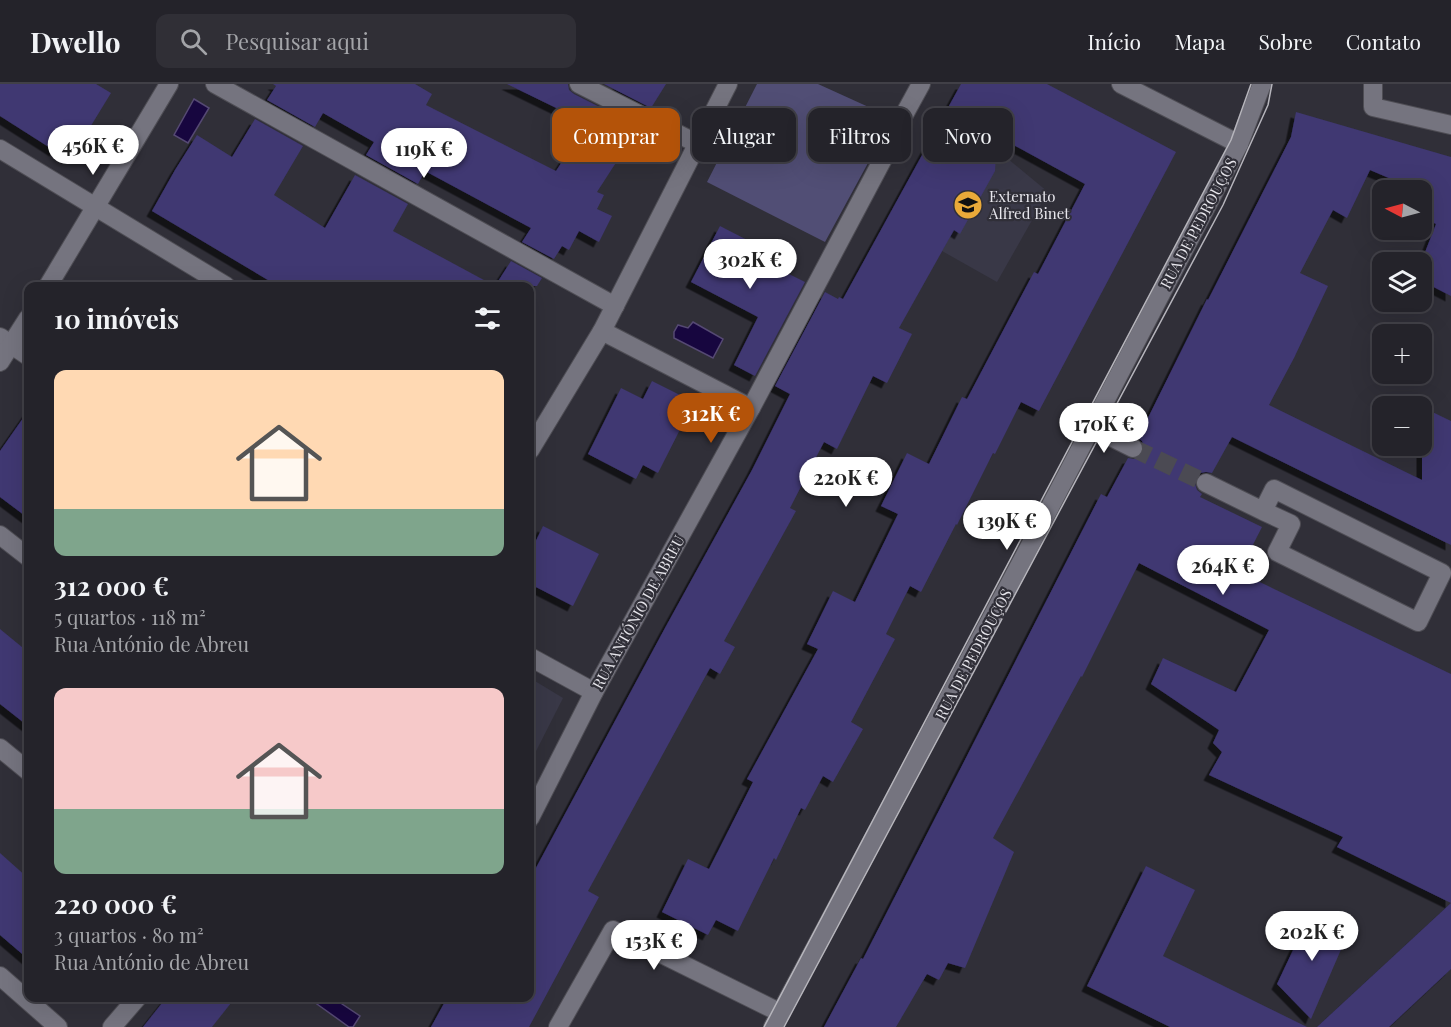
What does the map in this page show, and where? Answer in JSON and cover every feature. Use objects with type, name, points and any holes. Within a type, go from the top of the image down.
[{"type":"street","points":[[50,282],[169,84]]},
{"type":"street","points":[[215,84],[615,306]]},
{"type":"street","points":[[579,84],[692,141]]},
{"type":"street","points":[[716,108],[728,84]]},
{"type":"street","name":"RUA ANTÓNIO DE ABREU","points":[[534,810],[594,692],[751,408],[921,84]]},
{"type":"street","points":[[1121,84],[1239,144]]},
{"type":"street","name":"RUA DE PEDROUÇOS","points":[[777,1020],[1019,566],[1239,144],[1262,84]]},
{"type":"street","points":[[1373,84],[1373,107],[1451,125]]},
{"type":"street","points":[[0,149],[219,282]]},
{"type":"street","points":[[534,443],[602,331],[692,156]]},
{"type":"street","points":[[0,362],[6,341],[24,322]]},
{"type":"street","points":[[602,331],[751,408]]},
{"type":"street","points":[[6,341],[24,353]]},
{"type":"street","points":[[1091,427],[1133,448]]},
{"type":"street","points":[[1206,483],[1263,511],[1291,524],[1277,552],[1418,622],[1442,573],[1274,489],[1263,511]]},
{"type":"street","points":[[0,536],[24,553]]},
{"type":"street","points":[[534,659],[594,692]]},
{"type":"street","points":[[0,748],[24,768]]},
{"type":"street","points":[[558,1027],[613,930],[777,1020]]},
{"type":"street","points":[[0,976],[24,997]]},
{"type":"street","points":[[30,1002],[58,1027]]},
{"type":"street","points":[[112,1027],[134,1002]]},
{"type":"shaded area","points":[[757,84],[818,84],[871,108],[808,108],[808,162],[869,162],[825,242],[707,182],[717,162],[796,162],[796,108],[745,108]]},
{"type":"shaded area","points":[[194,99],[209,108],[188,143],[174,135]]},
{"type":"shaded area","points":[[989,162],[1012,162],[1048,192],[997,282],[942,251]]},
{"type":"shaded area","points":[[693,322],[723,339],[713,358],[674,338],[678,325],[688,328]]},
{"type":"shaded area","points":[[534,680],[563,698],[534,755]]},
{"type":"shaded area","points":[[318,1002],[339,1002],[360,1016],[353,1027],[349,1027],[317,1004]]},
{"type":"building","points":[[0,84],[96,84],[111,93],[81,142],[67,133],[55,151],[0,116]]},
{"type":"building","points":[[273,84],[415,84],[432,94],[426,105],[556,171],[562,162],[616,162],[597,192],[604,195],[597,209],[612,216],[599,242],[579,231],[569,250],[562,246],[554,259],[522,242],[531,228],[425,171],[418,184],[366,155],[374,142],[323,113],[315,127],[267,100],[276,86]]},
{"type":"building","points":[[507,84],[568,84],[569,90],[602,108],[556,108]]},
{"type":"building","points":[[604,84],[666,84],[651,108]]},
{"type":"building","points":[[961,84],[1047,84],[1176,152],[1039,411],[1021,402],[921,592],[910,586],[886,634],[895,639],[851,722],[863,729],[833,782],[823,776],[805,810],[801,808],[738,931],[716,920],[708,935],[662,912],[688,859],[709,869],[753,782],[747,779],[818,649],[807,644],[833,591],[855,602],[898,514],[881,506],[907,453],[929,464],[962,397],[967,399],[1034,272],[1038,274],[1085,184],[1013,145],[1013,108],[948,108]]},
{"type":"building","points":[[1296,112],[1451,157],[1451,296],[1432,286],[1432,252],[1425,252],[1430,240],[1432,240],[1436,224],[1432,222],[1432,180],[1394,180],[1370,170],[1347,218],[1333,210],[1300,273],[1328,286],[1269,405],[1422,480],[1422,456],[1432,456],[1432,412],[1451,421],[1451,545],[1232,437],[1212,473],[1200,473],[1195,484],[1197,490],[1202,494],[1200,497],[1262,527],[1239,572],[1451,674],[1451,903],[1337,847],[1343,837],[1209,775],[1222,752],[1213,743],[1219,730],[1151,684],[1163,658],[1236,692],[1269,630],[1139,563],[1082,677],[993,838],[1014,852],[965,968],[948,963],[939,980],[927,974],[896,1027],[824,1027],[861,958],[863,959],[1101,494],[1107,497],[1128,458],[1139,458],[1143,454],[1144,447],[1138,438],[1291,137]]},
{"type":"building","points":[[255,119],[303,146],[274,195],[325,228],[355,175],[408,204],[393,231],[488,282],[271,282],[152,211],[197,135],[232,157]]},
{"type":"building","points":[[923,153],[923,162],[996,162],[995,171],[960,234],[954,230],[899,328],[912,334],[887,383],[873,376],[837,449],[824,442],[790,508],[796,511],[724,641],[735,647],[720,674],[710,668],[588,891],[599,897],[529,1027],[431,1027],[445,1002],[534,1002],[534,872],[752,470],[790,394],[775,386],[825,292],[838,299],[839,297],[843,299]]},
{"type":"building","points":[[720,226],[784,259],[779,269],[805,282],[755,376],[734,365],[758,317],[691,282]]},
{"type":"building","points":[[511,261],[542,278],[537,286],[534,286],[534,282],[498,282]]},
{"type":"building","points":[[652,381],[694,402],[658,473],[643,465],[636,479],[588,454],[621,388],[643,399]]},
{"type":"building","points":[[24,417],[24,515],[0,497],[0,451]]},
{"type":"building","points":[[543,526],[599,554],[573,606],[534,586],[534,545]]},
{"type":"building","points":[[0,629],[24,649],[24,723],[0,704]]},
{"type":"building","points":[[0,853],[24,874],[24,956],[0,935]]},
{"type":"building","points":[[1146,866],[1195,890],[1163,956],[1307,1027],[1170,1027],[1087,986]]},
{"type":"building","points":[[1451,903],[1451,969],[1389,1027],[1317,1027]]},
{"type":"building","points":[[1311,912],[1349,931],[1311,1019],[1277,984]]},
{"type":"building","points":[[163,1002],[232,1002],[212,1027],[143,1027]]},
{"type":"tunnel","points":[[1133,448],[1206,483]]},
{"type":"tram line","points":[[764,1027],[1231,140],[1251,84]]},
{"type":"tram line","points":[[784,1027],[1223,205],[1268,105],[1272,84]]},
{"type":"place","name":"Externato Alfred Binet","points":[[968,205]]}]
